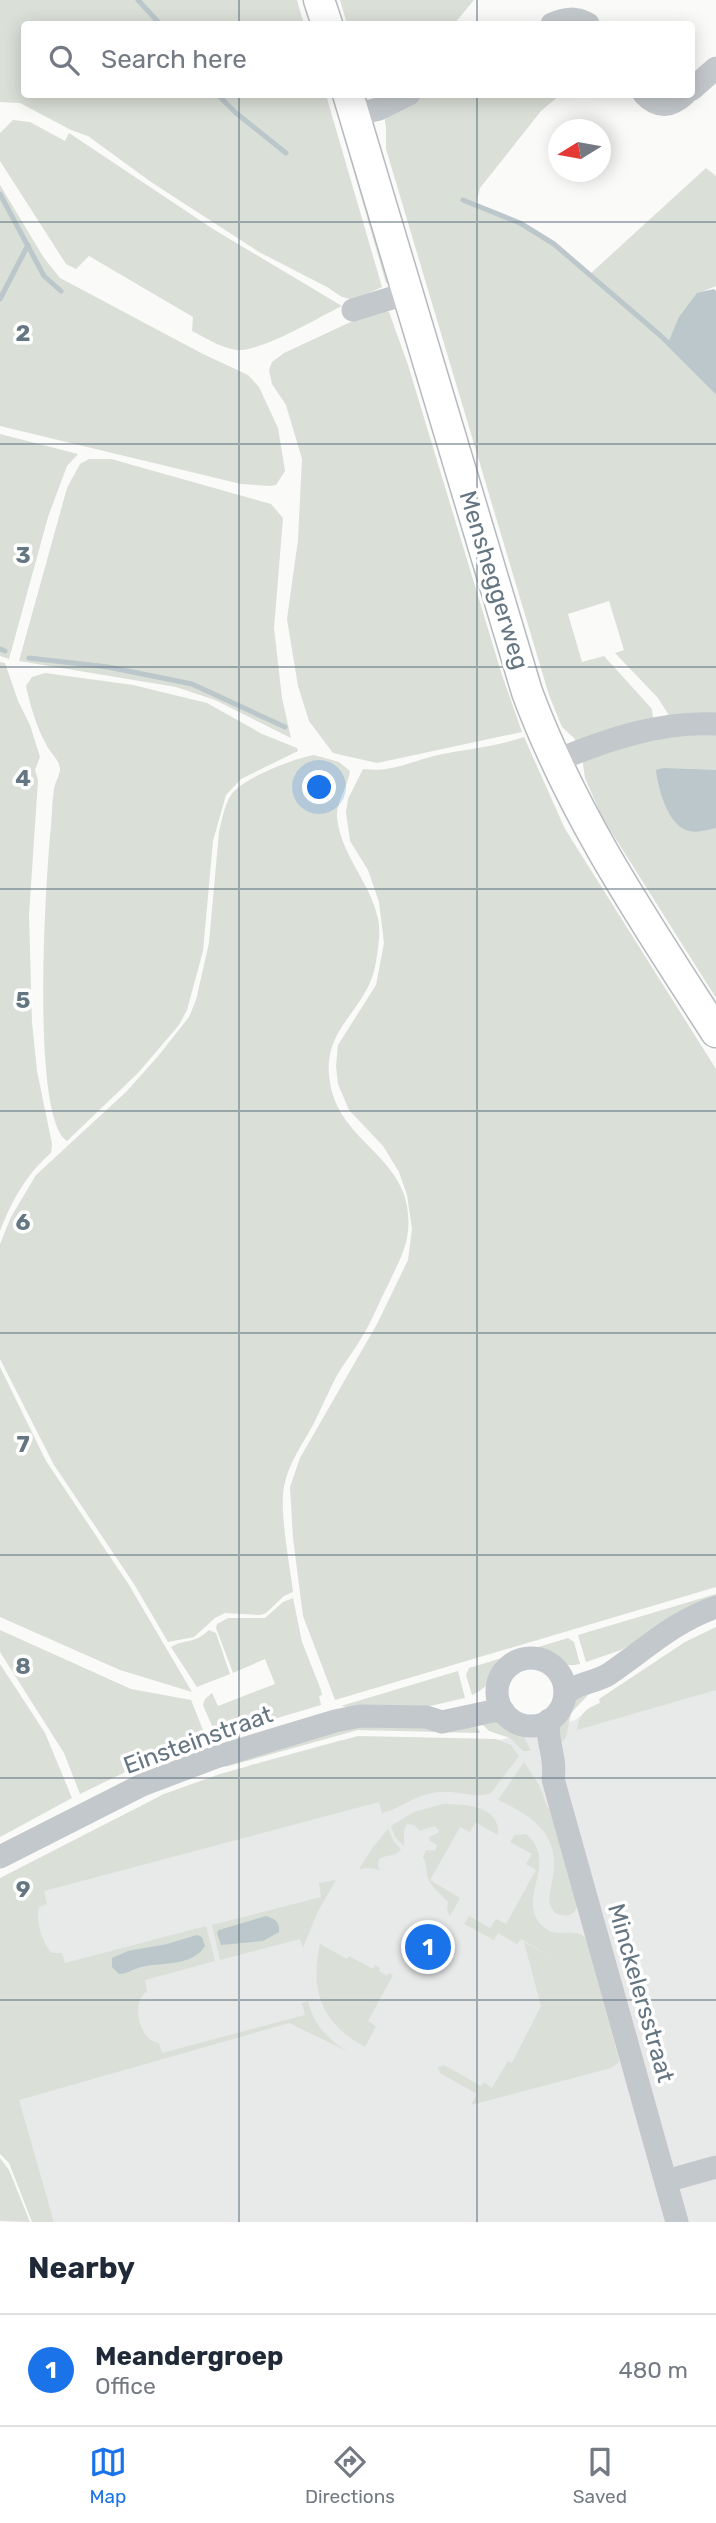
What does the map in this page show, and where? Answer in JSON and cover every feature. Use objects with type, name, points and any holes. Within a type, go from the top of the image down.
[{"type":"main road","points":[[319,0],[326,21]]},
{"type":"main road","name":"Mensheggerweg","points":[[351,105],[527,692],[580,814],[624,889],[716,1032]]},
{"type":"street","points":[[560,21],[569,18],[580,21]]},
{"type":"street","points":[[695,86],[716,68]]},
{"type":"street","points":[[351,105],[380,109],[401,98]]},
{"type":"street","points":[[649,98],[659,105],[668,105],[679,98]]},
{"type":"street","points":[[353,310],[408,293]]},
{"type":"street","points":[[555,761],[611,741],[670,725],[716,724]]},
{"type":"street","points":[[562,1684],[576,1686],[608,1674],[677,1625],[716,1606]]},
{"type":"street","points":[[523,1659],[547,1662],[562,1684],[560,1709],[549,1720],[538,1725],[526,1726],[513,1721],[503,1712],[498,1700],[497,1688],[502,1673],[523,1659]]},
{"type":"street","name":"Einsteinstraat","points":[[426,1717],[443,1709],[488,1696],[497,1688]]},
{"type":"street","name":"Einsteinstraat","points":[[0,1857],[142,1784],[216,1757],[335,1721],[360,1716],[426,1717],[442,1722],[493,1711],[503,1712]]},
{"type":"street","name":"Minckelersstraat","points":[[549,1720],[548,1732],[556,1765],[553,1779]]},
{"type":"street","name":"Minckelersstraat","points":[[526,1726],[533,1735],[543,1768],[553,1779],[677,2222]]},
{"type":"street","points":[[666,2181],[716,2167]]},
{"type":"shaded area","points":[[0,0],[297,0],[303,21],[21,21],[21,98],[327,98],[382,287],[354,300],[342,297],[259,252],[151,182],[88,136],[20,103],[0,102]]},
{"type":"shaded area","points":[[340,0],[474,0],[456,21],[346,21]]},
{"type":"shaded area","points":[[418,98],[556,98],[541,111],[480,188],[476,204],[520,223],[554,244],[590,274],[706,168],[716,176],[716,286],[697,294],[668,343],[716,391],[716,716],[670,717],[658,698],[615,653],[624,650],[609,601],[568,614],[582,662],[604,656],[652,709],[654,725],[577,744],[562,727],[549,695],[386,149],[384,114]]},
{"type":"shaded area","points":[[340,118],[391,280],[386,283],[339,120]]},
{"type":"shaded area","points":[[13,120],[30,122],[65,141],[69,133],[213,229],[342,306],[275,340],[237,350],[219,345],[192,331],[193,317],[89,256],[76,269],[66,264],[0,161],[0,133]]},
{"type":"shaded area","points":[[0,185],[44,258],[60,278],[248,375],[259,387],[278,428],[285,471],[276,485],[241,484],[0,426]]},
{"type":"shaded area","points":[[714,289],[716,391],[668,343],[679,317],[697,293]]},
{"type":"shaded area","points":[[372,312],[389,312],[408,365],[502,675],[522,732],[377,763],[333,753],[309,721],[298,686],[287,619],[298,540],[302,459],[286,405],[272,384],[269,370],[272,362],[284,353]]},
{"type":"shaded area","points":[[0,434],[78,454],[67,466],[48,517],[9,659],[0,656]]},
{"type":"shaded area","points":[[89,459],[111,459],[271,504],[283,518],[274,628],[282,698],[291,738],[215,700],[176,687],[19,661],[67,488],[80,464]]},
{"type":"shaded area","points":[[0,662],[5,663],[40,757],[35,770],[38,780],[29,915],[32,1022],[37,1071],[52,1144],[51,1153],[34,1170],[21,1189],[0,1231]]},
{"type":"shaded area","points":[[45,673],[133,685],[207,703],[262,734],[297,748],[298,751],[241,779],[226,795],[213,841],[203,951],[187,1010],[179,1025],[138,1073],[67,1141],[55,1123],[48,1089],[43,992],[53,794],[60,769],[40,732],[26,686],[32,677]]},
{"type":"shaded area","points":[[716,728],[716,998],[602,817],[585,778],[582,757],[655,732]]},
{"type":"shaded area","points":[[524,737],[565,829],[716,1069],[716,1587],[335,1700],[303,1616],[293,1538],[290,1487],[300,1458],[377,1324],[408,1260],[412,1229],[407,1195],[399,1172],[383,1146],[349,1110],[338,1084],[338,1045],[376,985],[384,943],[379,902],[368,870],[350,841],[346,812],[348,799],[363,769],[392,768],[438,755],[492,746]]},
{"type":"shaded area","points":[[314,755],[339,762],[350,771],[337,812],[339,831],[369,893],[379,930],[371,980],[336,1036],[331,1052],[329,1070],[332,1092],[351,1127],[391,1171],[401,1187],[407,1207],[407,1238],[369,1325],[336,1377],[286,1479],[283,1509],[293,1592],[284,1596],[266,1613],[225,1613],[215,1618],[194,1637],[168,1642],[134,1584],[54,1465],[0,1359],[0,1244],[11,1217],[36,1175],[127,1091],[189,1017],[196,1000],[209,943],[219,832],[231,795],[257,775]]},
{"type":"shaded area","points":[[656,770],[716,770],[716,828],[692,832],[675,822],[665,806],[659,787]]},
{"type":"shaded area","points":[[0,1367],[46,1461],[129,1585],[192,1692],[120,1670],[0,1617]]},
{"type":"shaded area","points":[[716,1594],[716,1597],[621,1650],[586,1662],[578,1635]]},
{"type":"shaded area","points":[[293,1598],[302,1642],[321,1690],[321,1705],[221,1735],[213,1728],[203,1705],[205,1699],[212,1693],[218,1706],[275,1684],[265,1659],[233,1673],[216,1628],[217,1624],[228,1618],[265,1618],[283,1602]]},
{"type":"shaded area","points":[[716,1627],[716,1690],[577,1730],[581,1716],[600,1703],[599,1699],[685,1642]]},
{"type":"shaded area","points":[[0,1630],[131,1689],[191,1700],[203,1730],[203,1741],[138,1766],[80,1794],[64,1753],[0,1652]]},
{"type":"shaded area","points":[[209,1630],[216,1633],[230,1674],[197,1687],[171,1647],[199,1638]]},
{"type":"shaded area","points":[[716,1635],[716,2222],[54,2222],[0,2038],[0,1894],[250,1765],[341,1740],[423,1738],[493,1741],[523,1735],[575,1720],[680,1646]]},
{"type":"shaded area","points":[[568,1638],[574,1642],[580,1664],[565,1664],[537,1655],[522,1655],[507,1662],[486,1686],[472,1695],[466,1675],[469,1668]]},
{"type":"shaded area","points":[[0,1664],[45,1733],[72,1798],[0,1837]]},
{"type":"shaded area","points":[[458,1671],[465,1698],[421,1708],[341,1706]]},
{"type":"shaded area","points":[[589,1694],[571,1713],[566,1737],[557,1744],[563,1712],[573,1701]]},
{"type":"shaded area","points":[[501,1721],[524,1737],[531,1751],[523,1751],[510,1738],[489,1731],[482,1724]]},
{"type":"shaded area","points":[[473,1723],[479,1733],[358,1730],[225,1767],[329,1733],[358,1727]]},
{"type":"shaded area","points":[[358,1736],[496,1739],[511,1745],[519,1756],[491,1793],[485,1795],[431,1793],[382,1813],[379,1802],[44,1891],[47,1904],[39,1907],[40,1931],[48,1949],[52,1953],[62,1953],[65,1963],[206,1926],[215,1961],[145,1980],[147,1991],[139,2003],[139,2020],[146,2036],[159,2043],[162,2053],[305,2015],[302,2003],[308,2001],[323,2031],[349,2052],[289,2023],[19,2100],[54,2222],[32,2222],[9,2163],[0,2154],[0,1878],[164,1794],[220,1774]]},
{"type":"shaded area","points":[[524,1762],[552,1812],[577,1907],[568,1915],[555,1913],[550,1905],[553,1853],[543,1830],[524,1814],[498,1800]]},
{"type":"shaded area","points":[[443,1804],[471,1806],[488,1812],[494,1818],[498,1835],[475,1822],[470,1832],[460,1827],[430,1880],[460,1898],[450,1916],[447,1910],[448,1902],[428,1878],[423,1857],[426,1850],[436,1849],[437,1845],[430,1841],[429,1837],[439,1830],[434,1826],[420,1831],[414,1825],[407,1824],[404,1830],[404,1846],[395,1837],[391,1826],[414,1812]]},
{"type":"shaded area","points":[[388,1829],[401,1849],[396,1854],[379,1859],[380,1870],[359,1869],[373,1847]]},
{"type":"shaded area","points":[[526,1834],[535,1844],[539,1855],[533,1900],[538,1921],[550,1931],[580,1934],[586,1938],[619,2060],[611,2068],[471,2105],[477,2094],[440,2073],[438,2067],[444,2065],[481,2086],[484,2082],[492,2088],[508,2061],[512,2063],[541,2006],[524,1942],[557,1960],[521,1939],[517,1944],[498,1933],[494,1940],[464,1924],[469,1916],[490,1928],[496,1919],[506,1924],[536,1870],[526,1864],[532,1854],[510,1842],[515,1835]]},
{"type":"shaded area","points":[[336,1880],[317,1913],[303,1948],[300,1939],[220,1960],[212,1925],[321,1897],[319,1883]]},
{"type":"shaded area","points":[[266,1916],[276,1921],[279,1932],[263,1941],[221,1945],[217,1933],[219,1930]]},
{"type":"shaded area","points":[[197,1935],[202,1937],[205,1946],[199,1953],[184,1961],[141,1967],[122,1974],[112,1967],[112,1958],[128,1951]]},
{"type":"shaded area","points":[[320,1944],[373,1969],[375,1965],[387,1976],[389,1973],[393,1975],[368,2021],[376,2026],[365,2047],[339,2028],[323,2005],[316,1977]]},
{"type":"shaded area","points":[[0,2158],[9,2170],[30,2222],[0,2221]]},
{"type":"waterway","points":[[138,0],[157,21]]},
{"type":"waterway","points":[[221,98],[286,153]]},
{"type":"waterway","points":[[0,194],[44,276],[61,291]]},
{"type":"waterway","points":[[463,200],[520,223],[554,244],[661,336],[716,391]]},
{"type":"waterway","points":[[0,299],[28,245]]},
{"type":"waterway","points":[[0,649],[5,651]]},
{"type":"waterway","points":[[29,658],[108,667],[192,684],[285,727]]},
{"type":"place","name":"Meandergroep","points":[[428,1947]]}]
